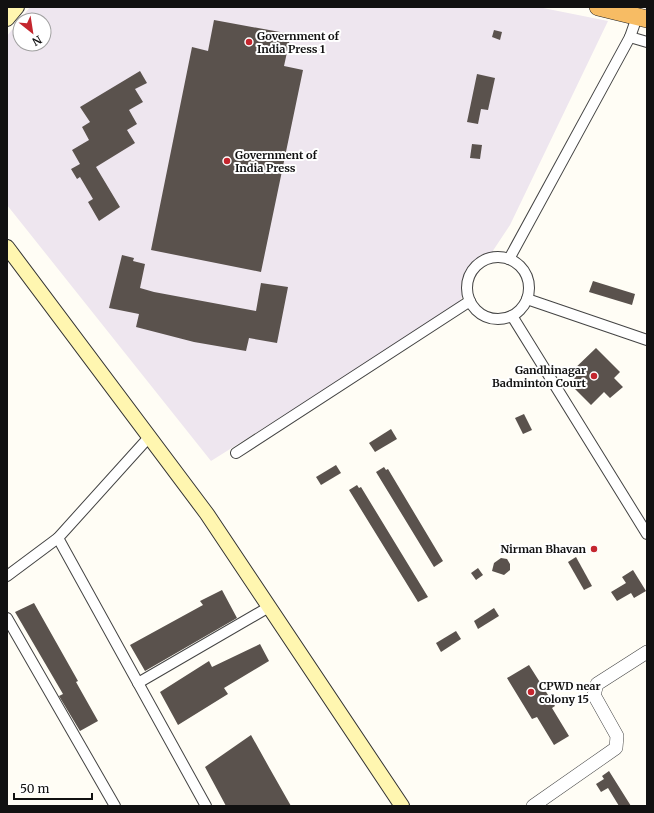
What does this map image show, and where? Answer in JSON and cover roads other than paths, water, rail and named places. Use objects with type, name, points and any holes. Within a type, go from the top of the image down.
[{"type":"highway","points":[[598,7],[642,18]]},
{"type":"main road","points":[[7,19],[17,7]]},
{"type":"main road","points":[[7,247],[207,514],[402,806]]},
{"type":"street","points":[[508,259],[630,37],[642,18]]},
{"type":"street","points":[[630,37],[647,42]]},
{"type":"street","points":[[497,258],[508,259],[518,265],[525,273],[528,281],[529,294],[524,305],[512,316],[501,319],[492,319],[480,313],[470,301],[468,283],[474,269],[487,260],[497,258]]},
{"type":"street","points":[[527,299],[647,340]]},
{"type":"street","points":[[236,453],[470,301]]},
{"type":"street","points":[[512,316],[647,534]]},
{"type":"street","points":[[7,576],[58,538],[150,436]]},
{"type":"street","points":[[58,538],[206,806]]},
{"type":"street","points":[[138,683],[269,607]]},
{"type":"street","points":[[7,618],[115,806]]},
{"type":"street","points":[[533,806],[616,748],[617,736],[594,695],[597,684],[647,652]]},
{"type":"place","name":"Government of India Press 1","points":[[249,42]]},
{"type":"place","name":"Government of India Press","points":[[227,161]]},
{"type":"place","name":"Gandhinagar Badminton Court","points":[[594,376]]},
{"type":"place","name":"Nirman Bhavan","points":[[594,549]]},
{"type":"place","name":"CPWD near colony 15","points":[[531,692]]}]
